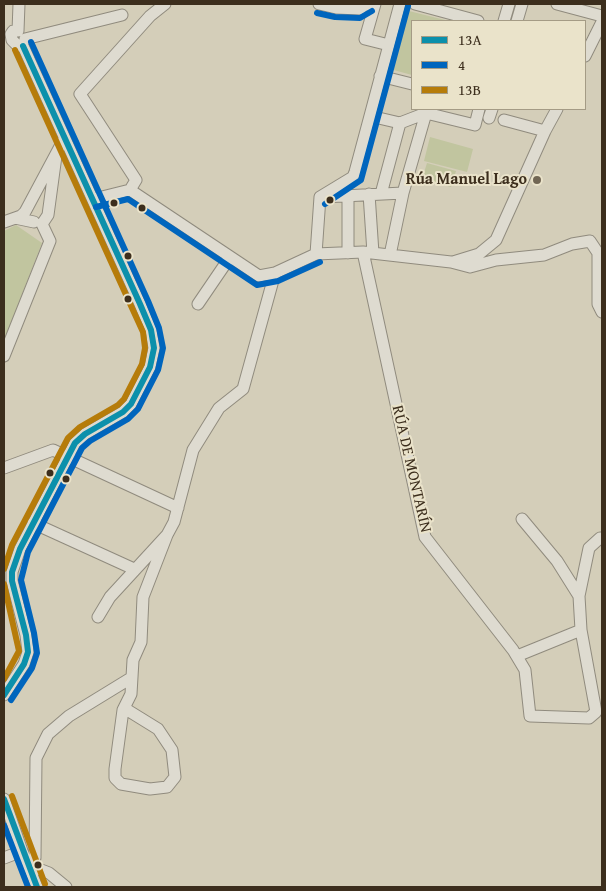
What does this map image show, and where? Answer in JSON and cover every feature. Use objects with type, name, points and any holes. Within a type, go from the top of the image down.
[{"type":"street","points":[[4,694],[24,664],[28,652],[26,634],[12,580],[15,563],[67,455],[85,434],[110,421],[131,404],[153,356],[151,330],[94,199],[16,38],[20,4]]},
{"type":"street","points":[[94,199],[130,190],[136,180],[80,94],[150,16],[165,4]]},
{"type":"street","points":[[319,4],[336,8],[360,9],[366,4]]},
{"type":"street","points":[[375,4],[365,39],[388,45]]},
{"type":"street","points":[[320,197],[353,177],[400,4]]},
{"type":"street","points":[[415,4],[442,7],[475,20]]},
{"type":"street","points":[[557,4],[602,16]]},
{"type":"street","points":[[504,20],[508,6],[519,12]]},
{"type":"street","points":[[16,38],[122,15]]},
{"type":"street","points":[[586,54],[602,22]]},
{"type":"street","points":[[380,76],[411,84]]},
{"type":"street","points":[[370,116],[400,123],[426,113],[454,114],[475,125],[479,110]]},
{"type":"street","points":[[451,262],[479,254],[496,240],[545,131],[556,110]]},
{"type":"street","points":[[390,255],[403,193],[426,113]]},
{"type":"street","points":[[504,120],[545,131]]},
{"type":"street","name":"RÚA DE MONTARÍN","points":[[400,123],[375,194],[368,253],[425,537],[517,656],[525,670],[530,716],[589,718],[596,712],[581,630]]},
{"type":"street","points":[[9,220],[25,212],[28,202],[64,139]]},
{"type":"street","points":[[9,220],[38,223],[48,215],[57,151]]},
{"type":"street","points":[[130,190],[259,276],[276,273],[316,254],[368,253],[451,262],[470,267],[496,260],[544,254],[572,244],[590,241],[598,253],[598,304],[602,312]]},
{"type":"street","points":[[320,197],[403,193]]},
{"type":"street","points":[[348,195],[348,253]]},
{"type":"street","points":[[316,254],[320,197]]},
{"type":"street","points":[[4,356],[50,241],[28,210],[28,202]]},
{"type":"street","points":[[198,304],[230,257]]},
{"type":"street","points":[[124,708],[158,729],[172,750],[175,777],[167,787],[150,789],[122,784],[115,778],[124,708],[131,694],[133,660],[141,642],[143,596],[178,508],[193,450],[219,408],[244,389],[276,273]]},
{"type":"street","points":[[4,468],[53,450],[178,508]]},
{"type":"street","points":[[522,519],[557,561],[580,596]]},
{"type":"street","points":[[33,523],[134,569]]},
{"type":"street","points":[[98,617],[110,597],[167,535]]},
{"type":"street","points":[[517,656],[581,630],[580,596],[589,548],[602,538]]},
{"type":"street","points":[[27,864],[35,858],[36,758],[48,734],[69,716],[131,678]]},
{"type":"street","points":[[4,799],[37,887]]},
{"type":"street","points":[[4,858],[22,851]]},
{"type":"street","points":[[27,864],[49,874],[66,887]]},
{"type":"green space","points":[[409,11],[445,20],[411,20],[411,75],[390,69],[389,65],[405,12]]},
{"type":"green space","points":[[430,137],[473,149],[467,172],[424,161]]},
{"type":"green space","points":[[427,163],[456,171],[451,187],[422,179]]},
{"type":"green space","points":[[16,225],[42,243],[4,341],[4,231]]},
{"type":"transit line","name":"4","points":[[325,204],[361,180],[408,6]]},
{"type":"transit line","name":"4","points":[[317,13],[335,17],[360,18],[372,11]]},
{"type":"transit line","name":"4","points":[[11,700],[32,668],[37,653],[21,580],[28,552],[82,448],[90,441],[128,419],[138,409],[158,370],[163,348],[159,328],[148,301],[31,42]]},
{"type":"transit line","name":"13A","points":[[4,695],[24,664],[28,652],[26,635],[12,581],[12,572],[20,549],[75,443],[85,434],[123,412],[131,404],[150,367],[154,348],[151,330],[140,304],[23,46]]},
{"type":"transit line","name":"13B","points":[[4,569],[12,545],[68,438],[80,427],[118,405],[124,399],[142,364],[145,348],[143,332],[15,50]]},
{"type":"transit line","name":"4","points":[[96,207],[128,199],[257,285],[278,281],[320,262]]},
{"type":"transit line","name":"13B","points":[[4,584],[19,651],[4,679]]},
{"type":"transit line","name":"13B","points":[[12,796],[45,884]]},
{"type":"transit line","name":"13A","points":[[4,799],[37,887]]},
{"type":"transit line","name":"4","points":[[4,825],[28,887]]},
{"type":"place","name":"Rúa Manuel Lago","points":[[537,180]]}]
